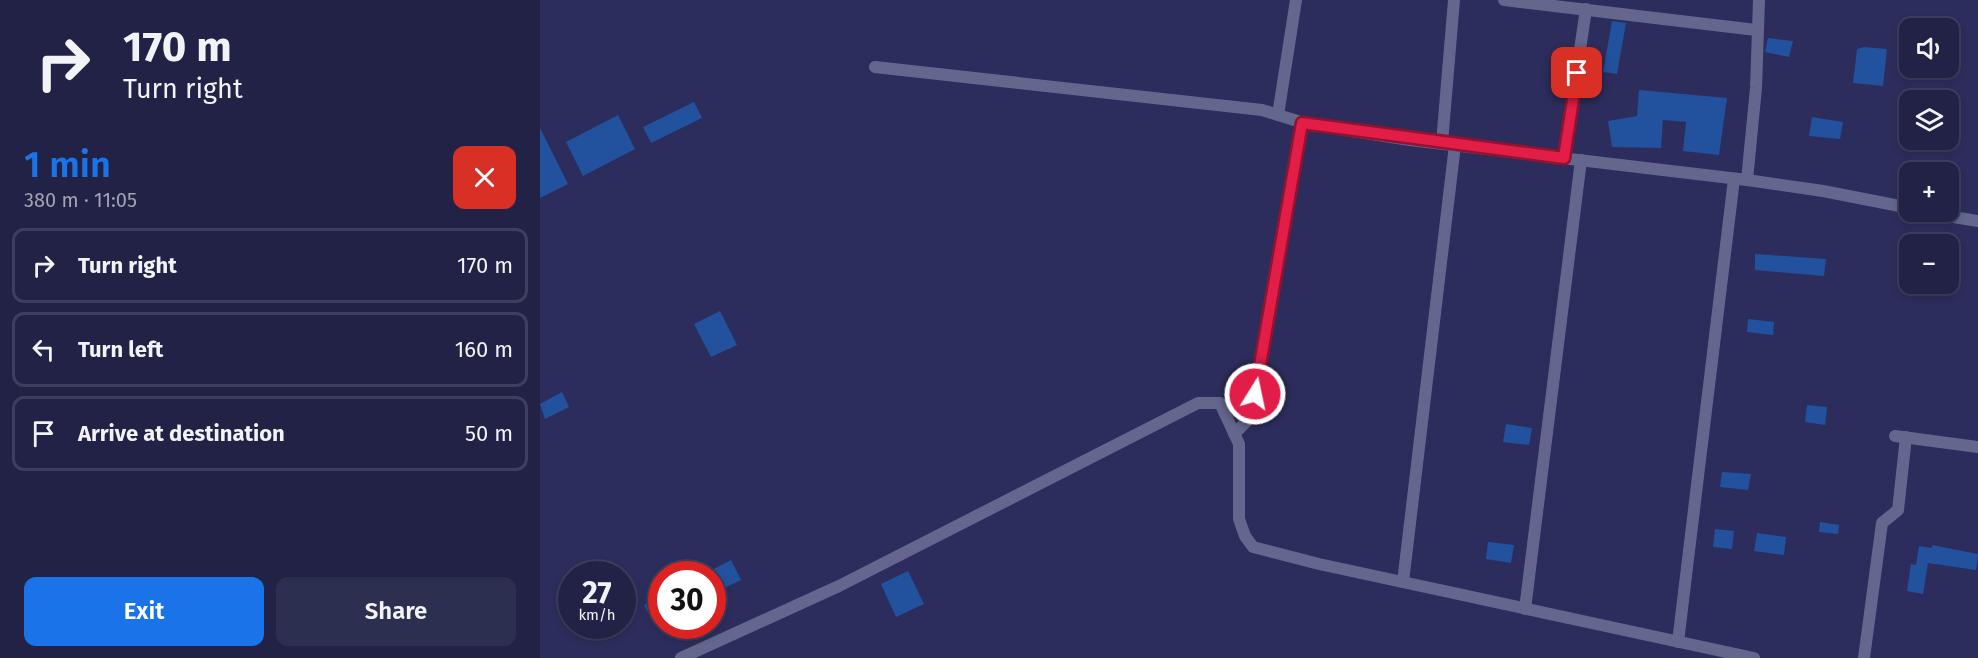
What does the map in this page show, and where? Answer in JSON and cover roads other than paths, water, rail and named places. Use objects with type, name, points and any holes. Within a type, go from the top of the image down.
[{"type":"street","points":[[1278,115],[1296,0]]},
{"type":"street","points":[[1442,143],[1454,0]]},
{"type":"street","points":[[1504,0],[1756,30]]},
{"type":"street","points":[[1678,642],[1741,179],[1756,88],[1756,30],[1759,0]]},
{"type":"street","points":[[1564,158],[1586,9]]},
{"type":"street","points":[[875,67],[1262,110],[1302,123],[1455,145],[1741,179],[1842,194],[1899,206]]},
{"type":"street","points":[[1234,434],[1251,417],[1302,123]]},
{"type":"street","points":[[1403,582],[1455,145]]},
{"type":"street","points":[[1525,609],[1581,160]]},
{"type":"street","points":[[1959,218],[1978,221]]},
{"type":"street","points":[[681,658],[839,586],[1198,403],[1220,403],[1239,444],[1239,519],[1245,536],[1253,547],[1754,658]]},
{"type":"street","points":[[1864,658],[1882,523],[1898,510],[1900,436],[1978,447]]}]
